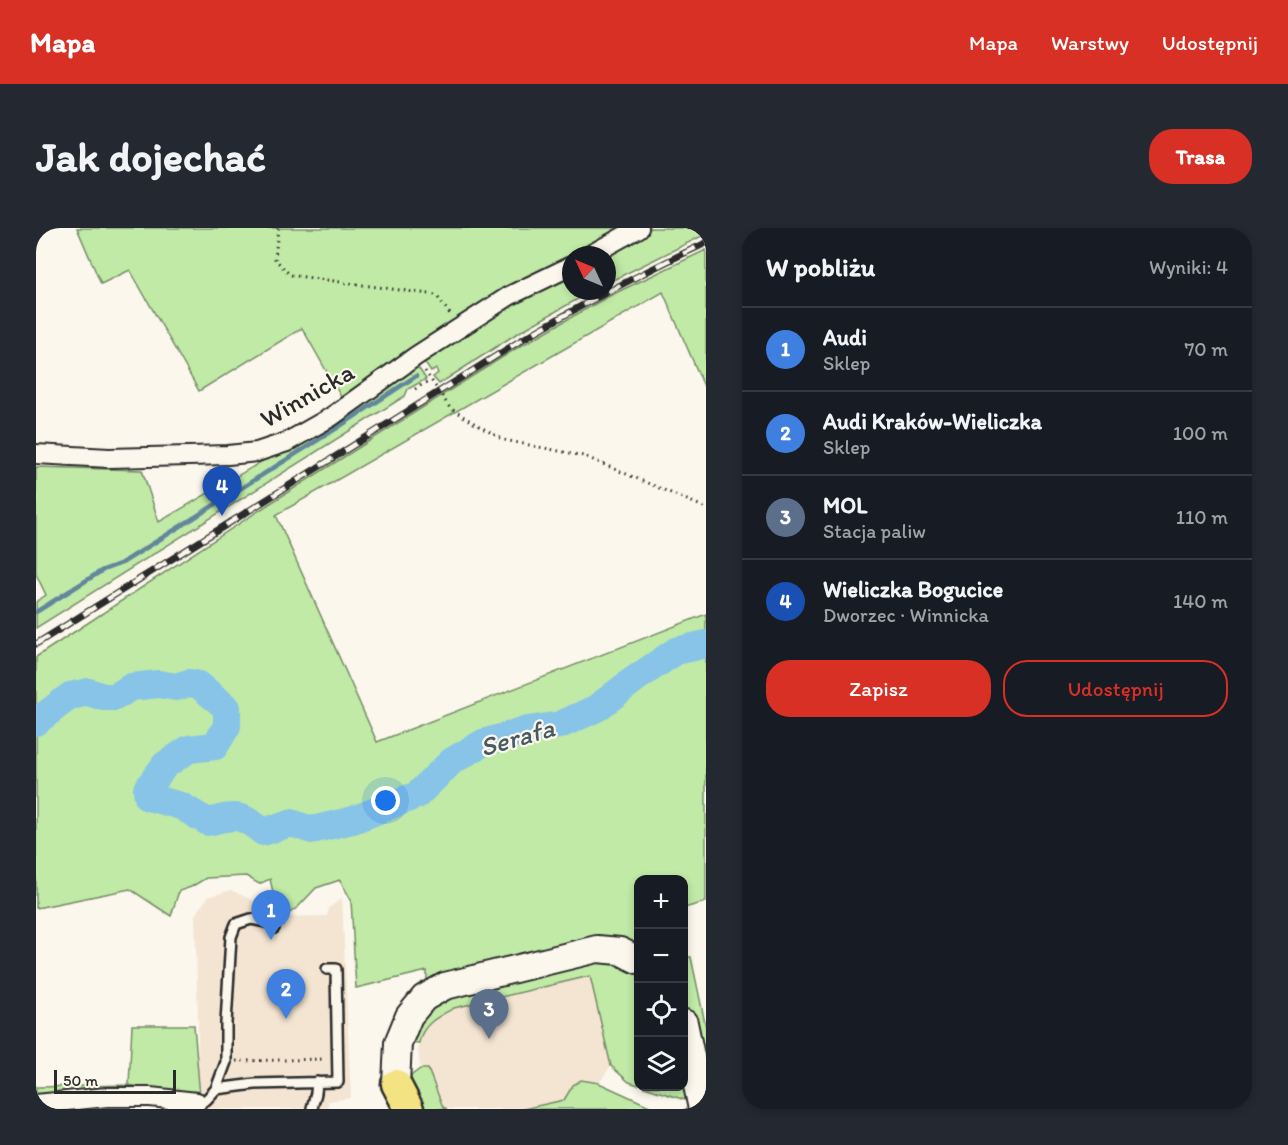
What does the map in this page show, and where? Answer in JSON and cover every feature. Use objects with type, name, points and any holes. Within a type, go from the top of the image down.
[{"type":"main road","points":[[393,1096],[409,1109]]},
{"type":"street","points":[[606,246],[639,228]]},
{"type":"street","name":"Winnicka","points":[[36,454],[109,458],[228,455],[257,452],[287,442],[331,417],[416,356],[509,296],[562,270]]},
{"type":"street","points":[[393,1096],[398,1043],[409,1016],[424,998],[445,986],[597,949],[620,951],[634,958]]},
{"type":"street","points":[[687,1037],[702,1109]]},
{"type":"street","points":[[36,1104],[107,1096],[150,1097],[197,1102]]},
{"type":"lane","points":[[197,1102],[206,1100],[216,1089],[226,1062],[231,937],[236,924],[251,919],[272,923],[274,928]]},
{"type":"lane","points":[[216,1089],[255,1084],[338,1082],[336,969],[327,969]]},
{"type":"lane","points":[[312,1108],[317,1082]]},
{"type":"path","points":[[278,228],[275,259],[290,275],[436,295],[460,327]]},
{"type":"path","points":[[415,389],[430,380],[450,408],[504,440],[585,456],[706,508]]},
{"type":"path","points":[[226,1062],[337,1059]]},
{"type":"shaded area","points":[[231,890],[281,917],[327,916],[329,908],[342,898],[351,1098],[328,1101],[328,1109],[197,1109],[198,1024],[195,915],[208,897]]},
{"type":"shaded area","points":[[590,976],[611,1066],[599,1083],[581,1080],[564,1100],[523,1109],[447,1109],[444,1107],[428,1069],[420,1069],[419,1038],[426,1027],[454,1008]]},
{"type":"green space","points":[[77,228],[620,228],[587,246],[562,246],[562,260],[467,317],[344,402],[302,328],[199,391],[130,270],[101,284]]},
{"type":"green space","points":[[651,228],[706,228],[706,234],[616,279],[616,248]]},
{"type":"green space","points":[[706,250],[706,391],[663,292],[276,515],[377,742],[706,614],[706,902],[688,907],[688,875],[634,875],[634,1084],[611,1066],[590,976],[454,1008],[427,1026],[419,1043],[384,1040],[399,1009],[427,981],[427,971],[356,988],[351,900],[340,880],[316,888],[288,914],[276,914],[270,904],[273,892],[270,879],[259,884],[246,876],[206,878],[179,891],[171,916],[130,889],[36,908],[36,657],[269,504],[517,348],[602,300],[616,300],[616,293]]},
{"type":"green space","points":[[562,277],[562,300],[576,300],[516,334],[439,384],[433,377],[438,373],[436,369],[431,372],[422,359],[485,317]]},
{"type":"green space","points":[[415,363],[426,379],[408,389],[405,396],[36,628],[36,602],[46,595],[36,574],[36,467],[142,470],[159,522],[322,426]]},
{"type":"green space","points":[[688,957],[691,957],[706,1028],[706,1096],[685,1100],[657,1091],[688,1091]]},
{"type":"green space","points":[[132,1025],[194,1025],[200,1097],[129,1085]]},
{"type":"green space","points":[[420,1069],[428,1069],[443,1107],[447,1109],[416,1109],[407,1086],[412,1075]]},
{"type":"green space","points":[[581,1080],[599,1083],[656,1109],[523,1109],[564,1100],[573,1085]]},
{"type":"green space","points":[[129,1085],[36,1098],[36,1087]]},
{"type":"waterway","points":[[36,612],[103,570],[122,563],[416,376]]},
{"type":"waterway","name":"Serafa","points":[[36,722],[70,696],[89,692],[103,697],[115,697],[131,687],[159,684],[176,687],[189,683],[199,685],[227,708],[227,726],[215,746],[189,749],[165,765],[147,789],[148,797],[181,806],[208,822],[237,817],[249,821],[263,832],[291,823],[312,830],[353,820],[417,795],[452,761],[483,743],[528,730],[560,725],[597,708],[676,651],[706,644]]},
{"type":"railway","points":[[36,644],[523,339],[613,289],[706,243]]},
{"type":"place","name":"Wieliczka Bogucice","points":[[222,516]]},
{"type":"place","name":"Audi","points":[[271,940]]},
{"type":"place","name":"Audi Kraków-Wieliczka","points":[[286,1019]]},
{"type":"place","name":"MOL","points":[[489,1039]]}]
